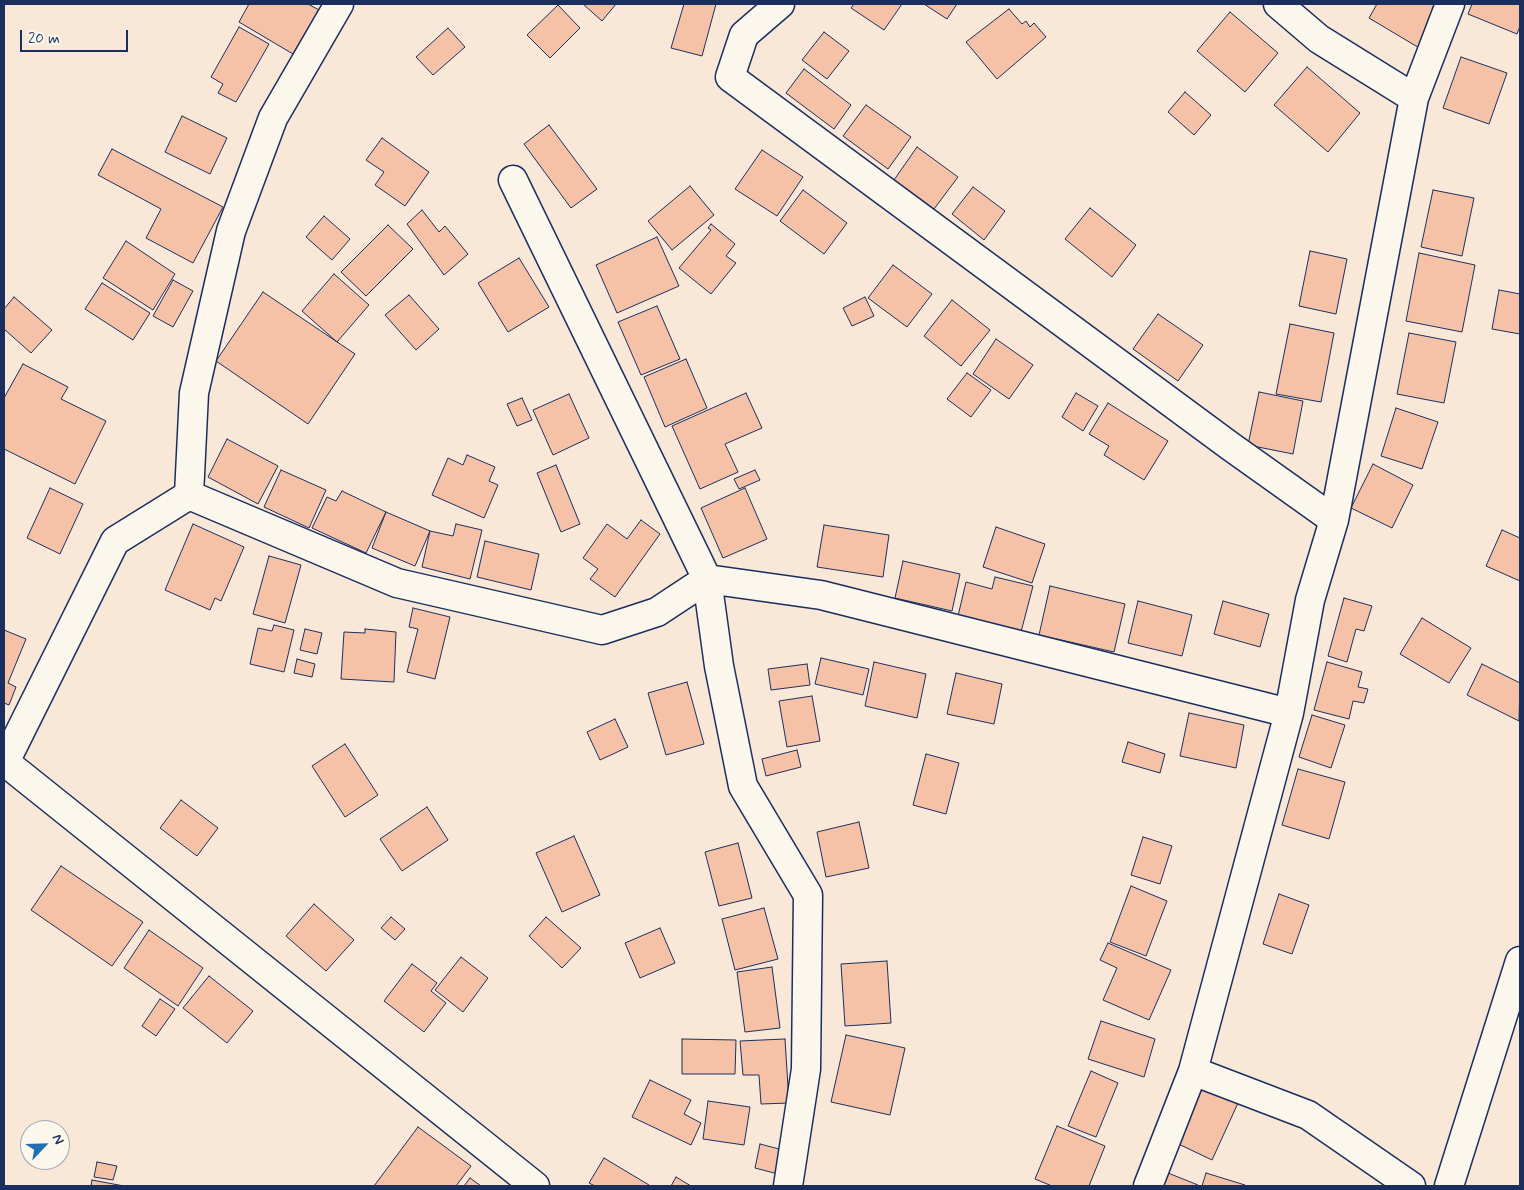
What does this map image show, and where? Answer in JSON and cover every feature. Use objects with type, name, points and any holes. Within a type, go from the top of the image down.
[{"type":"street","points":[[188,495],[194,393],[231,231],[273,118],[339,4]]},
{"type":"street","points":[[780,4],[744,35],[730,77],[1230,446],[1334,520]]},
{"type":"street","points":[[1278,4],[1319,39],[1414,98]]},
{"type":"street","points":[[1148,1186],[1193,1072],[1290,713],[1310,600],[1334,520],[1414,98],[1450,4]]},
{"type":"street","points":[[513,180],[707,579],[719,666],[743,786],[808,895],[806,1068],[788,1186]]},
{"type":"street","points":[[188,495],[397,583],[602,630],[657,612],[707,579],[820,595],[1290,713]]},
{"type":"street","points":[[188,495],[115,541],[4,763],[535,1186]]},
{"type":"street","points":[[1449,1186],[1520,961]]},
{"type":"street","points":[[1193,1072],[1308,1115],[1411,1186]]},
{"type":"building","points":[[249,4],[308,4],[319,10],[293,54],[239,22]]},
{"type":"building","points":[[583,4],[616,4],[602,21]]},
{"type":"building","points":[[684,4],[716,4],[702,56],[671,48]]},
{"type":"building","points":[[854,4],[902,4],[884,30],[851,8]]},
{"type":"building","points":[[924,4],[957,4],[947,19]]},
{"type":"building","points":[[1377,4],[1437,4],[1421,49],[1369,18]]},
{"type":"building","points":[[1472,4],[1520,4],[1520,26],[1517,34],[1468,14]]},
{"type":"building","points":[[558,5],[580,28],[550,58],[527,35]]},
{"type":"building","points":[[1009,9],[1022,24],[1026,21],[1030,27],[1034,23],[1046,37],[997,79],[966,42]]},
{"type":"building","points":[[1230,12],[1278,53],[1245,92],[1197,51]]},
{"type":"building","points":[[239,27],[269,44],[236,102],[218,93],[223,84],[211,77]]},
{"type":"building","points":[[448,28],[465,47],[433,75],[416,57]]},
{"type":"building","points":[[824,32],[849,51],[827,79],[802,60]]},
{"type":"building","points":[[1461,57],[1507,73],[1489,124],[1443,108]]},
{"type":"building","points":[[1307,67],[1360,113],[1328,152],[1274,105]]},
{"type":"building","points":[[804,69],[851,105],[834,129],[786,93]]},
{"type":"building","points":[[1185,92],[1211,115],[1194,135],[1168,112]]},
{"type":"building","points":[[866,105],[911,137],[888,169],[843,136]]},
{"type":"building","points":[[182,116],[227,138],[210,174],[165,152]]},
{"type":"building","points":[[549,125],[597,189],[571,208],[524,144]]},
{"type":"building","points":[[382,138],[429,172],[405,206],[375,185],[384,172],[366,160]]},
{"type":"building","points":[[917,147],[958,177],[934,209],[894,180]]},
{"type":"building","points":[[112,149],[223,207],[193,263],[146,238],[161,209],[98,175]]},
{"type":"building","points":[[762,150],[803,177],[777,216],[735,189]]},
{"type":"building","points":[[690,186],[714,215],[672,250],[648,221]]},
{"type":"building","points":[[973,187],[1005,211],[984,240],[952,214]]},
{"type":"building","points":[[803,190],[847,223],[824,254],[780,221]]},
{"type":"building","points":[[1433,190],[1474,198],[1462,256],[1421,247]]},
{"type":"building","points":[[1090,208],[1136,245],[1112,277],[1065,239]]},
{"type":"building","points":[[422,210],[439,232],[445,226],[468,254],[444,275],[407,224]]},
{"type":"building","points":[[324,216],[350,239],[332,260],[306,237]]},
{"type":"building","points":[[711,224],[735,244],[726,256],[736,263],[711,294],[679,268],[711,230],[708,228]]},
{"type":"building","points":[[388,225],[413,249],[366,296],[341,272]]},
{"type":"building","points":[[657,237],[679,286],[617,313],[596,265]]},
{"type":"building","points":[[126,241],[175,274],[153,310],[103,278]]},
{"type":"building","points":[[1310,251],[1347,259],[1336,314],[1299,306]]},
{"type":"building","points":[[1419,253],[1475,265],[1462,332],[1406,321]]},
{"type":"building","points":[[519,258],[549,307],[508,332],[478,283]]},
{"type":"building","points":[[893,265],[932,294],[907,327],[868,298]]},
{"type":"building","points":[[334,274],[369,305],[337,342],[302,311]]},
{"type":"building","points":[[173,280],[193,291],[173,327],[153,316]]},
{"type":"building","points":[[102,283],[150,313],[133,340],[85,309]]},
{"type":"building","points":[[1499,290],[1520,294],[1520,334],[1492,329]]},
{"type":"building","points":[[263,292],[355,354],[308,424],[216,361]]},
{"type":"building","points":[[409,295],[439,329],[416,350],[385,315]]},
{"type":"building","points":[[14,297],[52,330],[31,353],[4,329],[4,309]]},
{"type":"building","points":[[865,297],[874,316],[852,326],[843,308]]},
{"type":"building","points":[[952,300],[990,330],[961,366],[924,336]]},
{"type":"building","points":[[657,306],[680,359],[641,375],[618,322]]},
{"type":"building","points":[[1158,314],[1203,345],[1178,381],[1133,349]]},
{"type":"building","points":[[1290,324],[1334,333],[1321,402],[1276,394]]},
{"type":"building","points":[[1409,333],[1456,342],[1444,403],[1397,394]]},
{"type":"building","points":[[996,339],[1033,365],[1009,399],[973,374]]},
{"type":"building","points":[[686,359],[707,408],[665,427],[644,377]]},
{"type":"building","points":[[23,364],[68,387],[61,399],[106,421],[75,484],[4,449],[4,398]]},
{"type":"building","points":[[967,373],[991,390],[971,417],[947,399]]},
{"type":"building","points":[[1259,392],[1303,401],[1293,454],[1248,445]]},
{"type":"building","points":[[746,393],[762,428],[725,444],[738,472],[700,489],[672,426]]},
{"type":"building","points":[[1076,393],[1098,406],[1083,431],[1062,417]]},
{"type":"building","points":[[569,394],[589,438],[553,455],[533,410]]},
{"type":"building","points":[[522,398],[532,420],[517,426],[507,404]]},
{"type":"building","points":[[1108,403],[1168,441],[1144,480],[1104,455],[1109,446],[1089,434]]},
{"type":"building","points":[[1396,408],[1438,422],[1422,469],[1381,456]]},
{"type":"building","points":[[227,439],[278,466],[258,504],[208,477]]},
{"type":"building","points":[[467,455],[495,467],[489,481],[498,485],[484,518],[432,495],[448,458],[463,465]]},
{"type":"building","points":[[1373,464],[1413,485],[1392,528],[1351,508]]},
{"type":"building","points":[[556,465],[580,524],[561,532],[537,473]]},
{"type":"building","points":[[281,470],[326,490],[309,528],[264,507]]},
{"type":"building","points":[[755,470],[760,480],[739,489],[734,479]]},
{"type":"building","points":[[50,488],[83,504],[60,554],[27,538]]},
{"type":"building","points":[[745,488],[767,539],[723,558],[701,508]]},
{"type":"building","points":[[342,491],[386,512],[366,553],[312,528],[327,497],[336,501]]},
{"type":"building","points":[[386,512],[430,531],[415,566],[372,548]]},
{"type":"building","points":[[641,520],[660,534],[615,597],[590,579],[598,569],[583,558],[607,524],[627,539]]},
{"type":"building","points":[[193,524],[244,547],[221,601],[215,598],[210,610],[165,590]]},
{"type":"building","points":[[456,524],[482,530],[470,579],[422,567],[430,531],[453,536]]},
{"type":"building","points":[[824,525],[889,535],[883,577],[817,567]]},
{"type":"building","points":[[996,527],[1045,544],[1032,583],[983,567]]},
{"type":"building","points":[[1502,530],[1520,538],[1520,581],[1486,566]]},
{"type":"building","points":[[485,541],[539,554],[531,590],[477,577]]},
{"type":"building","points":[[269,556],[301,565],[285,623],[253,614]]},
{"type":"building","points":[[903,561],[960,574],[952,611],[895,598]]},
{"type":"building","points":[[995,577],[1033,586],[1021,632],[958,616],[966,582],[992,589]]},
{"type":"building","points":[[1050,586],[1125,604],[1114,652],[1039,635]]},
{"type":"building","points":[[1344,598],[1372,606],[1364,631],[1356,629],[1347,662],[1328,656]]},
{"type":"building","points":[[1138,601],[1192,615],[1182,656],[1128,643]]},
{"type":"building","points":[[1223,601],[1269,614],[1260,647],[1214,634]]},
{"type":"building","points":[[413,608],[450,617],[435,679],[407,672],[418,629],[409,627]]},
{"type":"building","points":[[1422,618],[1471,648],[1449,683],[1400,654]]},
{"type":"building","points":[[274,625],[294,630],[284,672],[250,664],[258,628],[272,631]]},
{"type":"building","points":[[305,629],[322,633],[317,654],[300,650]]},
{"type":"building","points":[[365,629],[396,632],[394,682],[341,679],[344,632],[365,633]]},
{"type":"building","points":[[4,630],[26,639],[8,683],[16,687],[9,705],[4,703]]},
{"type":"building","points":[[821,658],[869,669],[863,695],[815,684]]},
{"type":"building","points":[[297,659],[315,664],[312,677],[294,673]]},
{"type":"building","points":[[874,662],[926,674],[917,718],[865,706]]},
{"type":"building","points":[[1327,662],[1362,672],[1358,687],[1368,689],[1364,703],[1353,701],[1349,719],[1314,710]]},
{"type":"building","points":[[807,664],[810,685],[771,690],[768,669]]},
{"type":"building","points":[[1482,664],[1520,683],[1519,721],[1467,695]]},
{"type":"building","points":[[956,673],[1002,684],[994,724],[947,714]]},
{"type":"building","points":[[687,682],[704,744],[666,755],[648,693]]},
{"type":"building","points":[[812,696],[820,741],[787,747],[779,701]]},
{"type":"building","points":[[1189,713],[1244,725],[1236,768],[1180,756]]},
{"type":"building","points":[[1312,715],[1345,725],[1331,768],[1299,757]]},
{"type":"building","points":[[615,719],[628,747],[600,760],[587,732]]},
{"type":"building","points":[[1128,742],[1165,754],[1160,773],[1122,762]]},
{"type":"building","points":[[345,744],[378,795],[345,817],[312,766]]},
{"type":"building","points":[[797,750],[801,767],[766,776],[762,759]]},
{"type":"building","points":[[926,754],[959,763],[946,814],[913,805]]},
{"type":"building","points":[[1298,769],[1345,782],[1329,839],[1282,825]]},
{"type":"building","points":[[181,800],[218,828],[197,856],[160,828]]},
{"type":"building","points":[[427,807],[448,840],[402,871],[380,839]]},
{"type":"building","points":[[859,822],[869,868],[826,877],[817,832]]},
{"type":"building","points":[[574,836],[600,895],[562,912],[536,853]]},
{"type":"building","points":[[1143,837],[1172,846],[1160,884],[1131,875]]},
{"type":"building","points":[[738,843],[752,898],[719,906],[705,852]]},
{"type":"building","points":[[61,866],[143,922],[112,966],[31,910]]},
{"type":"building","points":[[1131,886],[1167,901],[1146,956],[1110,942]]},
{"type":"building","points":[[1279,894],[1309,905],[1292,954],[1263,944]]},
{"type":"building","points":[[314,904],[354,940],[326,971],[286,936]]},
{"type":"building","points":[[764,908],[778,959],[735,970],[722,919]]},
{"type":"building","points":[[391,917],[405,929],[395,940],[381,928]]},
{"type":"building","points":[[546,917],[581,948],[562,968],[529,936]]},
{"type":"building","points":[[660,928],[675,963],[640,978],[625,943]]},
{"type":"building","points":[[149,930],[203,968],[178,1006],[124,968]]},
{"type":"building","points":[[1108,943],[1171,970],[1149,1020],[1103,1000],[1117,968],[1100,960]]},
{"type":"building","points":[[461,957],[488,978],[463,1012],[435,990]]},
{"type":"building","points":[[887,961],[891,1023],[845,1026],[841,964]]},
{"type":"building","points":[[412,964],[437,983],[431,991],[446,1003],[424,1032],[384,1001]]},
{"type":"building","points":[[772,967],[780,1028],[745,1032],[737,972]]},
{"type":"building","points":[[209,976],[253,1011],[227,1043],[183,1008]]},
{"type":"building","points":[[160,999],[175,1009],[156,1036],[142,1026]]},
{"type":"building","points":[[1101,1021],[1155,1039],[1144,1077],[1088,1059]]},
{"type":"building","points":[[846,1035],[905,1048],[890,1115],[831,1102]]},
{"type":"building","points":[[682,1039],[736,1040],[735,1074],[682,1074]]},
{"type":"building","points":[[785,1039],[789,1103],[761,1104],[759,1075],[743,1075],[740,1041]]},
{"type":"building","points":[[1091,1071],[1118,1083],[1096,1137],[1068,1126]]},
{"type":"building","points":[[650,1080],[691,1100],[684,1114],[701,1123],[691,1145],[632,1117]]},
{"type":"building","points":[[1193,1082],[1238,1103],[1212,1160],[1168,1139]]},
{"type":"building","points":[[708,1101],[750,1107],[744,1145],[703,1139]]},
{"type":"building","points":[[1057,1126],[1105,1146],[1089,1186],[1052,1186],[1035,1179]]},
{"type":"building","points":[[418,1127],[471,1166],[456,1186],[374,1186]]},
{"type":"building","points":[[760,1144],[783,1150],[778,1174],[755,1168]]},
{"type":"building","points":[[604,1158],[649,1186],[595,1186],[589,1183]]},
{"type":"building","points":[[97,1162],[117,1166],[113,1180],[94,1177]]},
{"type":"building","points":[[1168,1173],[1198,1185],[1163,1186]]},
{"type":"building","points":[[1206,1173],[1245,1185],[1245,1186],[1202,1186]]},
{"type":"building","points":[[676,1177],[691,1186],[671,1186]]},
{"type":"building","points":[[470,1178],[481,1186],[464,1186]]},
{"type":"building","points":[[92,1180],[124,1186],[91,1186]]}]
